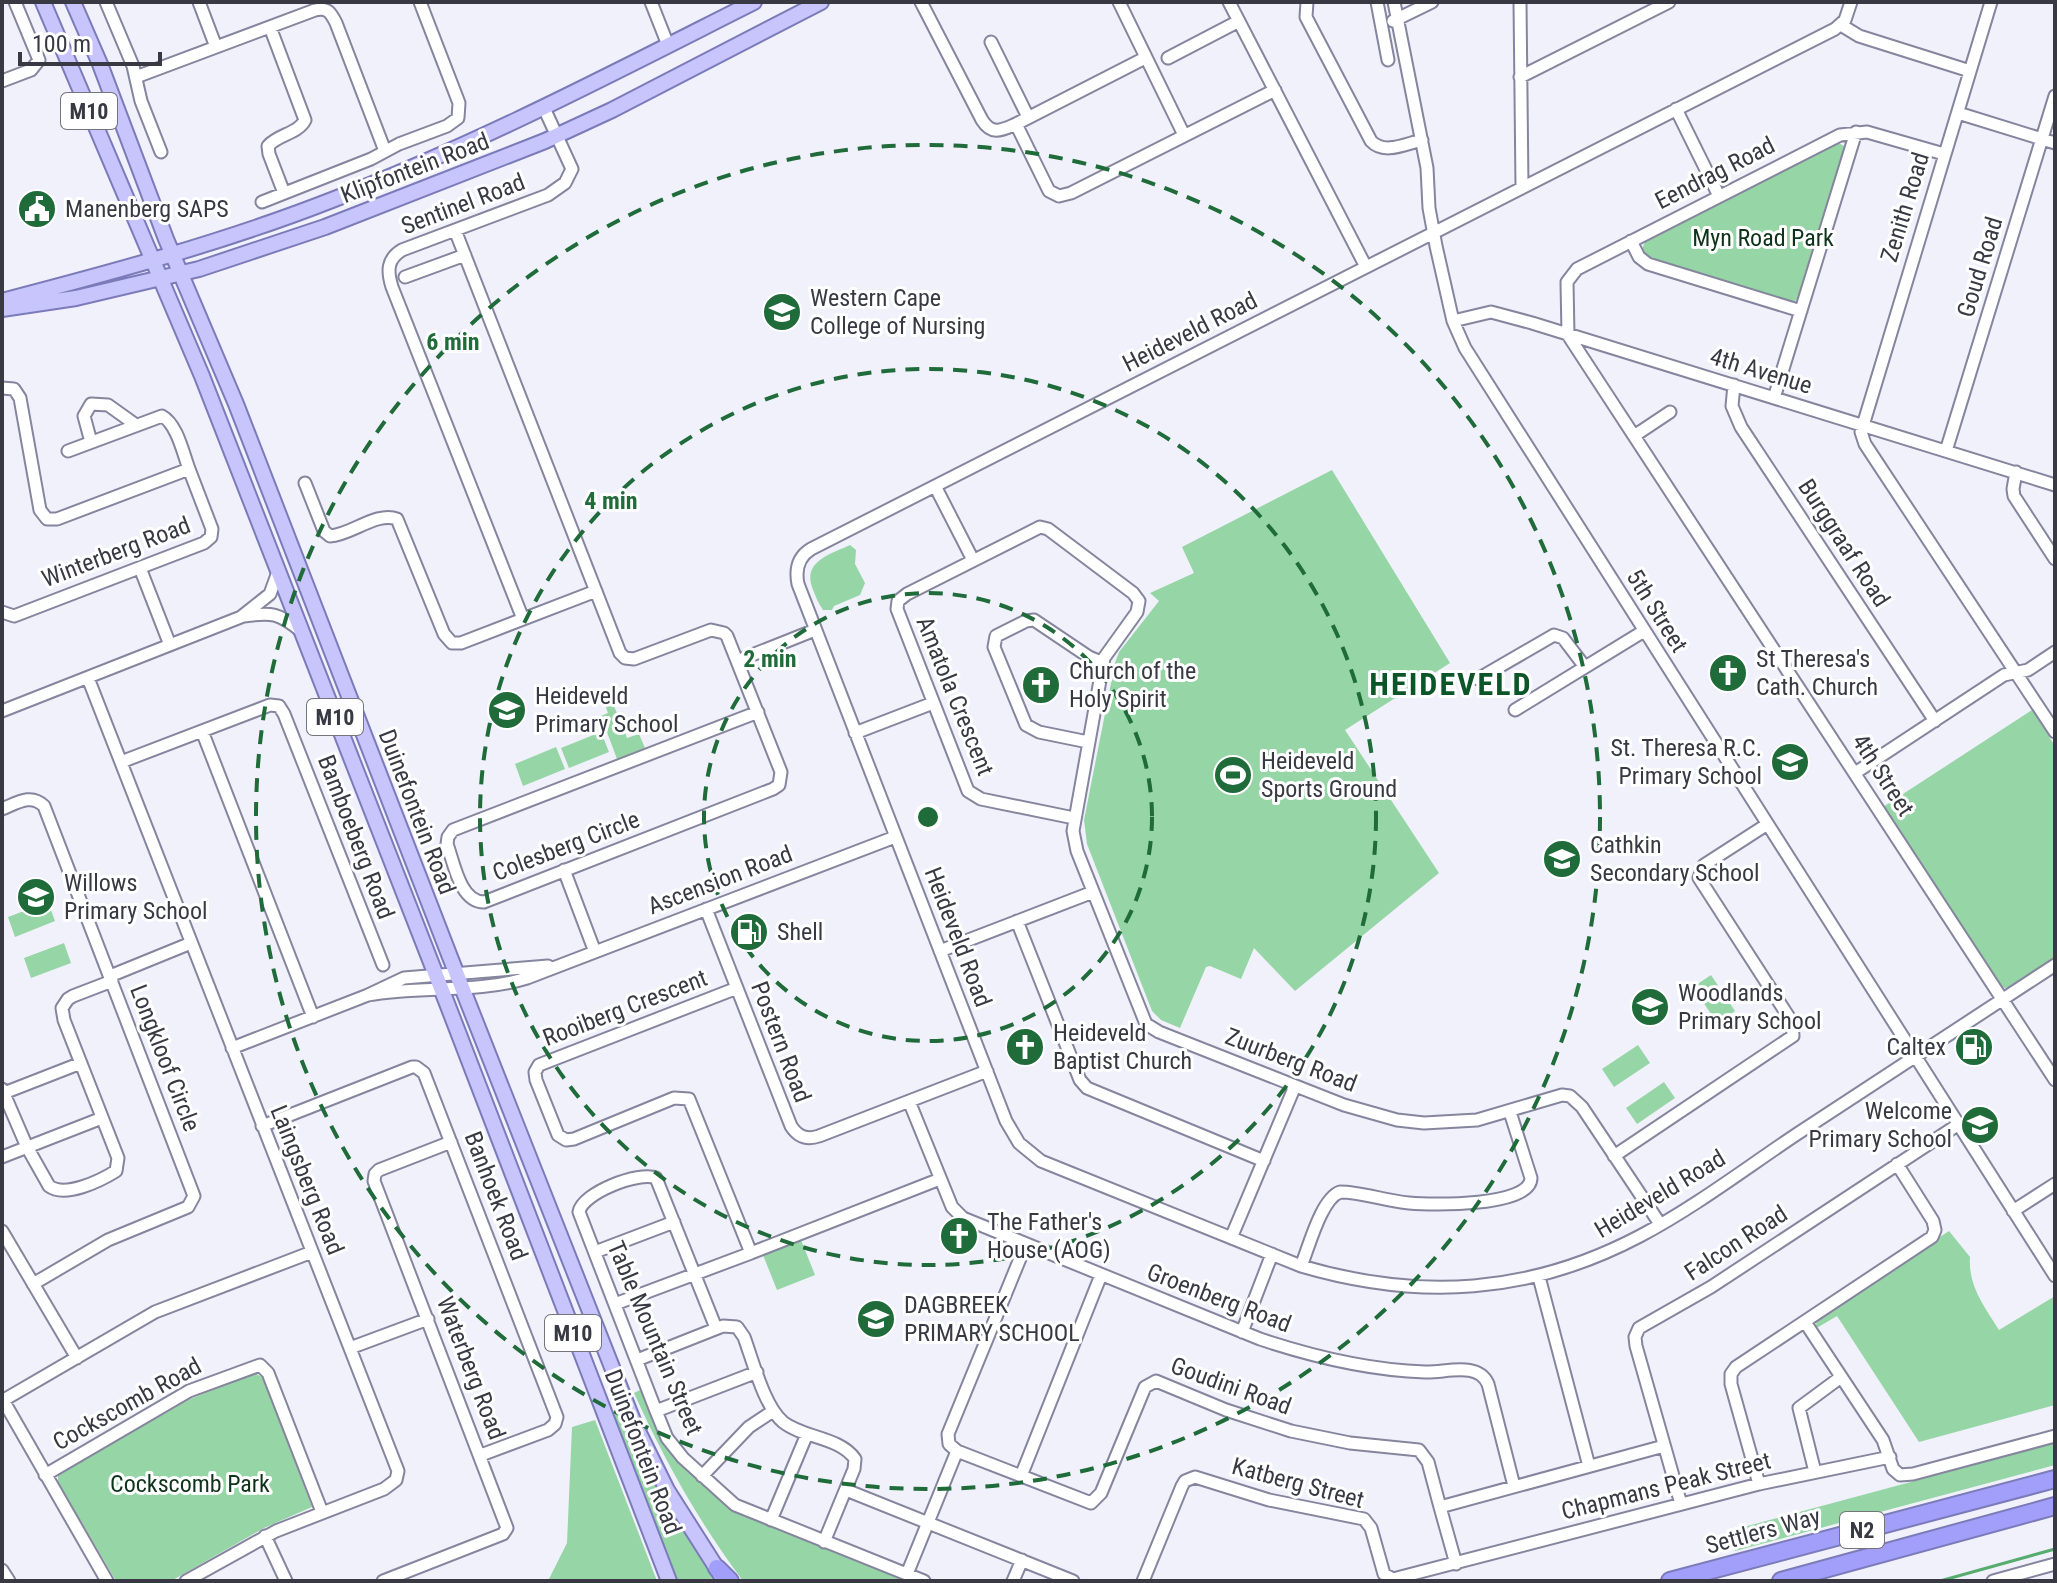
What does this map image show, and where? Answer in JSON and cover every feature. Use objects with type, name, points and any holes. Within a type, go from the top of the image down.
[{"type":"highway","name":"Settlers Way","points":[[1670,1581],[2055,1479]]},
{"type":"highway","name":"N2","points":[[1781,1581],[2055,1506]]},
{"type":"main road","name":"Duinefontein Road","points":[[43,2],[202,376],[669,1581]]},
{"type":"main road","name":"Duinefontein Road","points":[[73,2],[252,445],[455,972],[634,1423],[667,1490],[724,1577]]},
{"type":"main road","name":"Klipfontein Road","points":[[2,301],[152,260],[334,200],[544,108],[754,2]]},
{"type":"main road","name":"Klipfontein Road","points":[[2,309],[76,298],[160,279],[252,253],[325,227],[612,110],[821,2]]},
{"type":"street","points":[[2,81],[31,70],[39,60],[15,2]]},
{"type":"street","points":[[106,2],[161,152]]},
{"type":"street","points":[[199,2],[216,47]]},
{"type":"street","points":[[262,202],[452,124],[460,115],[459,103],[420,2]]},
{"type":"street","points":[[651,2],[668,45]]},
{"type":"street","points":[[921,2],[985,125],[995,131],[1016,124],[1145,58]]},
{"type":"street","points":[[1119,2],[1184,135]]},
{"type":"street","points":[[1229,2],[1366,267]]},
{"type":"street","points":[[1307,2],[1306,17],[1371,141],[1379,148],[1386,148],[1422,140]]},
{"type":"street","points":[[1377,2],[1388,60]]},
{"type":"street","name":"5th Street","points":[[1394,2],[1422,140],[1434,232],[1453,321],[1473,361],[2055,1276]]},
{"type":"street","points":[[1381,24],[1397,20],[1432,2]]},
{"type":"street","points":[[1520,2],[1522,187]]},
{"type":"street","points":[[1520,77],[1669,2]]},
{"type":"street","points":[[1851,2],[1841,25],[1859,36],[1970,71]]},
{"type":"street","name":"Zenith Road","points":[[1862,425],[1991,2]]},
{"type":"street","points":[[136,77],[315,10],[325,9],[332,13],[385,151]]},
{"type":"street","points":[[1168,58],[1239,21]]},
{"type":"street","name":"Heideveld Road","points":[[1841,25],[811,549],[798,564],[797,579],[987,1071],[1019,1143],[1032,1156],[1301,1266],[1396,1287],[1457,1288],[1539,1277],[1603,1254],[1660,1224],[2055,965]]},
{"type":"street","points":[[270,27],[305,120],[301,127],[275,139],[268,146],[284,193]]},
{"type":"street","points":[[991,42],[1028,117]]},
{"type":"street","points":[[1016,124],[1049,191],[1059,196],[1071,193],[1275,90]]},
{"type":"street","name":"Goud Road","points":[[1946,451],[2055,96]]},
{"type":"street","name":"Sentinel Road","points":[[523,619],[389,278],[390,261],[398,253],[548,195],[565,183],[572,169],[544,108]]},
{"type":"street","points":[[1676,109],[1719,196]]},
{"type":"street","points":[[1958,113],[2055,143]]},
{"type":"street","points":[[1774,398],[1856,132],[1867,132],[1944,154]]},
{"type":"street","name":"Eendrag Road","points":[[1568,335],[1567,282],[1577,269],[1840,135],[1856,132]]},
{"type":"street","points":[[455,230],[620,653],[625,658],[637,658],[717,629],[726,634],[758,712]]},
{"type":"street","points":[[1631,241],[1639,257],[1648,264],[1801,311]]},
{"type":"street","points":[[405,277],[465,255]]},
{"type":"street","name":"4th Avenue","points":[[1453,321],[1491,312],[2055,485]]},
{"type":"street","name":"4th Street","points":[[1568,335],[2055,1080]]},
{"type":"street","name":"Burggraaf Road","points":[[1734,385],[1732,406],[1736,418],[1935,721]]},
{"type":"street","points":[[2,388],[14,389],[20,398],[40,510],[47,519],[57,519],[189,469],[169,420],[156,417],[68,451]]},
{"type":"street","points":[[91,442],[84,416],[91,404],[108,405],[136,425]]},
{"type":"street","points":[[1634,436],[1670,412]]},
{"type":"street","points":[[1862,425],[1865,444],[2055,732]]},
{"type":"street","name":"Winterberg Road","points":[[2,612],[14,616],[204,543],[211,537],[212,529],[189,469]]},
{"type":"street","points":[[2016,472],[2014,496],[2055,559]]},
{"type":"street","points":[[305,483],[324,531],[330,536],[385,517],[397,519],[448,641],[461,643],[596,591]]},
{"type":"street","points":[[935,486],[973,560]]},
{"type":"street","name":"Amatola Crescent","points":[[1074,818],[973,795],[965,785],[898,613],[897,603],[902,596],[1030,530],[1044,528],[1133,593],[1139,601]]},
{"type":"street","points":[[140,568],[170,645]]},
{"type":"street","points":[[241,617],[270,594],[278,572]]},
{"type":"street","name":"Zuurberg Road","points":[[1139,601],[1137,612],[1107,652],[1103,663],[1073,831],[1077,851],[1146,1024],[1295,1086],[1371,1115],[1397,1120],[1461,1122],[1510,1112],[1562,1095],[1570,1096],[1582,1107],[1660,1224]]},
{"type":"street","points":[[2,711],[241,617],[271,613],[301,632]]},
{"type":"street","points":[[1088,742],[1039,732],[1026,725],[994,647],[994,638],[1026,621],[1037,621],[1089,657],[1103,663]]},
{"type":"street","points":[[737,661],[815,630]]},
{"type":"street","points":[[1515,710],[1644,631]]},
{"type":"street","points":[[1478,679],[1554,635],[1563,638],[1585,667]]},
{"type":"street","points":[[1855,773],[2004,675],[2028,670],[2055,652]]},
{"type":"street","name":"Laingsberg Road","points":[[88,678],[397,1466],[398,1476],[393,1484],[384,1489],[265,1536],[186,1581]]},
{"type":"street","points":[[855,733],[933,703]]},
{"type":"street","name":"Bamboeberg Road","points":[[121,762],[276,704],[281,708],[383,965]]},
{"type":"street","name":"Colesberg Circle","points":[[758,712],[781,772],[781,782],[773,789],[484,902],[467,895],[447,839],[456,829],[758,712]]},
{"type":"street","points":[[202,731],[313,1017]]},
{"type":"street","name":"Longkloof Circle","points":[[2,809],[30,799],[38,800],[44,806],[194,1199],[188,1207],[108,1240],[33,1284]]},
{"type":"street","points":[[1614,1156],[1793,1036],[1792,1022],[1699,878],[1704,865],[1766,825]]},
{"type":"street","name":"Ascension Road","points":[[368,995],[407,989],[462,989],[521,980],[895,837]]},
{"type":"street","points":[[564,870],[595,952]]},
{"type":"street","points":[[940,951],[1093,892]]},
{"type":"street","name":"Postern Road","points":[[706,909],[796,1134],[814,1138],[987,1071]]},
{"type":"street","points":[[1017,921],[1080,1080],[1087,1088],[1264,1161]]},
{"type":"street","points":[[81,1063],[3,1091],[44,1180],[54,1190],[70,1190],[112,1174],[117,1168],[118,1158],[62,1008],[73,996],[191,943]]},
{"type":"street","name":"Ascension Road","points":[[368,995],[398,980],[436,974],[561,965]]},
{"type":"street","name":"Rooiberg Crescent","points":[[737,988],[541,1064],[535,1072],[556,1131],[566,1140],[674,1098],[689,1099],[751,1253]]},
{"type":"street","points":[[232,1048],[368,995]]},
{"type":"street","name":"Banhoek Road","points":[[262,1126],[416,1067],[426,1077],[557,1417],[548,1430],[481,1455]]},
{"type":"street","points":[[1231,1238],[1295,1086]]},
{"type":"street","name":"Groenberg Road","points":[[909,1101],[958,1215],[1242,1332],[1310,1356],[1365,1367],[1427,1373],[1471,1370],[1479,1373],[1488,1384],[1514,1486]]},
{"type":"street","points":[[1301,1266],[1325,1204],[1333,1194],[1340,1192],[1389,1201],[1437,1205],[1516,1196],[1527,1190],[1531,1178],[1510,1112]]},
{"type":"street","points":[[2,1157],[102,1118]]},
{"type":"street","name":"Falcon Road","points":[[1664,1446],[1636,1346],[1635,1337],[1639,1328],[1711,1287],[1959,1124]]},
{"type":"street","name":"Waterberg Road","points":[[383,1581],[506,1531],[507,1524],[374,1178],[379,1170],[451,1142]]},
{"type":"street","points":[[1759,1484],[1731,1384],[1731,1374],[1736,1367],[1934,1234],[1933,1221],[1897,1164]]},
{"type":"street","name":"Table Mountain Street","points":[[674,1222],[661,1186],[651,1175],[640,1175],[592,1195],[582,1202],[579,1212],[667,1438],[702,1476],[735,1505],[924,1581]]},
{"type":"street","points":[[615,1304],[940,1179]]},
{"type":"street","points":[[2013,1211],[2055,1184]]},
{"type":"street","points":[[595,1252],[674,1222],[716,1328]]},
{"type":"street","points":[[2,1231],[77,1358]]},
{"type":"street","points":[[907,1574],[957,1451],[949,1444],[948,1434],[1026,1244]]},
{"type":"street","points":[[107,1581],[2,1400],[155,1312],[312,1252]]},
{"type":"street","points":[[1242,1332],[1272,1254]]},
{"type":"street","points":[[1021,1476],[1101,1275]]},
{"type":"street","points":[[1539,1277],[1589,1466]]},
{"type":"street","points":[[350,1348],[428,1319]]},
{"type":"street","points":[[1805,1322],[1883,1440],[1896,1473],[1904,1476],[2055,1436]]},
{"type":"street","points":[[637,1360],[728,1324],[737,1327],[744,1337],[773,1411],[783,1422],[848,1450],[854,1456],[856,1466],[824,1542]]},
{"type":"street","name":"Cockscomb Road","points":[[45,1475],[189,1391],[254,1365],[262,1365],[268,1373],[322,1512]]},
{"type":"street","points":[[656,1411],[757,1372]]},
{"type":"street","points":[[1815,1472],[1799,1408],[1841,1377]]},
{"type":"street","name":"Goudini Road","points":[[957,1451],[1083,1501],[1094,1502],[1101,1493],[1145,1387],[1156,1381],[1226,1410],[1291,1431],[1350,1443],[1419,1450],[1428,1462],[1440,1507]]},
{"type":"street","points":[[702,1476],[749,1427],[773,1411]]},
{"type":"street","points":[[771,1520],[807,1434]]},
{"type":"street","points":[[1456,1564],[1440,1507],[1664,1446],[1681,1504]]},
{"type":"street","name":"Chapmans Peak Street","points":[[1456,1564],[1759,1484],[1890,1457]]},
{"type":"street","name":"Katberg Street","points":[[1143,1581],[1182,1486],[1185,1481],[1195,1477],[1269,1500],[1364,1519],[1371,1528],[1387,1577],[1399,1578],[1456,1564]]},
{"type":"street","points":[[846,1490],[1073,1581]]},
{"type":"street","points":[[265,1536],[286,1581]]},
{"type":"street","points":[[1013,1581],[1022,1560]]},
{"type":"street","points":[[1993,1581],[2055,1564]]},
{"type":"street","points":[[2,1570],[9,1581]]},
{"type":"green space","name":"Myn Road Park","points":[[1837,142],[1844,146],[1845,154],[1801,296],[1795,301],[1786,302],[1649,259],[1642,249],[1647,237]]},
{"type":"green space","name":"Heideveld Sports Ground","points":[[1332,470],[1450,663],[1345,730],[1439,873],[1295,991],[1254,948],[1241,979],[1206,967],[1180,1028],[1161,1020],[1152,1011],[1087,844],[1084,820],[1115,663],[1119,652],[1159,601],[1150,593],[1194,573],[1182,547]]},
{"type":"green space","points":[[850,545],[856,550],[855,564],[865,583],[860,595],[834,606],[832,610],[823,610],[812,587],[811,571],[827,555]]},
{"type":"green space","points":[[608,691],[627,738],[639,734],[645,748],[617,759],[601,716],[608,713],[601,694]]},
{"type":"green space","points":[[2032,710],[2055,746],[2055,959],[2013,987],[2004,988],[1883,807]]},
{"type":"green space","points":[[601,732],[609,752],[569,768],[561,748]]},
{"type":"green space","points":[[556,747],[565,769],[523,786],[515,764]]},
{"type":"green space","points":[[48,902],[55,921],[15,937],[8,917]]},
{"type":"green space","points":[[64,943],[71,963],[31,978],[24,958]]},
{"type":"green space","points":[[1711,975],[1735,1011],[1717,1023],[1693,987]]},
{"type":"green space","points":[[1638,1045],[1650,1063],[1614,1087],[1602,1069]]},
{"type":"green space","points":[[1664,1082],[1675,1098],[1637,1124],[1626,1108]]},
{"type":"green space","points":[[1949,1231],[1970,1257],[1974,1287],[1999,1330],[2055,1296],[2055,1405],[1919,1442],[1837,1316],[1815,1329],[1818,1317]]},
{"type":"green space","points":[[801,1240],[815,1275],[777,1290],[763,1255]]},
{"type":"green space","name":"Cockscomb Park","points":[[255,1373],[263,1378],[312,1507],[264,1528],[171,1581],[116,1581],[58,1482],[58,1475],[190,1399]]},
{"type":"green space","points":[[644,1388],[674,1454],[711,1491],[733,1507],[912,1581],[743,1581],[697,1513],[658,1442],[634,1393]]},
{"type":"green space","points":[[621,1410],[669,1507],[717,1581],[678,1581],[613,1413]]},
{"type":"green space","points":[[595,1420],[657,1581],[548,1581],[567,1543],[572,1427]]},
{"type":"green space","points":[[2055,1443],[2055,1465],[1735,1551],[1729,1531]]},
{"type":"waterway","points":[[1940,1581],[2055,1549]]},
{"type":"place","name":"Manenberg SAPS","points":[[37,209]]},
{"type":"place","name":"Western Cape College of Nursing","points":[[782,312]]},
{"type":"place","name":"St Theresa's Cath. Church","points":[[1728,673]]},
{"type":"place","name":"Church of the Holy Spirit","points":[[1041,685]]},
{"type":"place","name":"Heideveld Primary School","points":[[507,710]]},
{"type":"place","name":"St. Theresa R.C. Primary School","points":[[1790,762]]},
{"type":"place","name":"Heideveld Sports Ground","points":[[1233,775]]},
{"type":"place","name":"Cathkin Secondary School","points":[[1562,859]]},
{"type":"place","name":"Willows Primary School","points":[[36,897]]},
{"type":"place","name":"Shell","points":[[749,932]]},
{"type":"place","name":"Woodlands Primary School","points":[[1650,1007]]},
{"type":"place","name":"Heideveld Baptist Church","points":[[1025,1047]]},
{"type":"place","name":"Caltex","points":[[1974,1047]]},
{"type":"place","name":"Welcome Primary School","points":[[1980,1125]]},
{"type":"place","name":"The Father's House (AOG)","points":[[959,1236]]},
{"type":"place","name":"DAGBREEK PRIMARY SCHOOL","points":[[876,1319]]},
{"type":"district","name":"HEIDEVELD","points":[[1451,684]]}]
